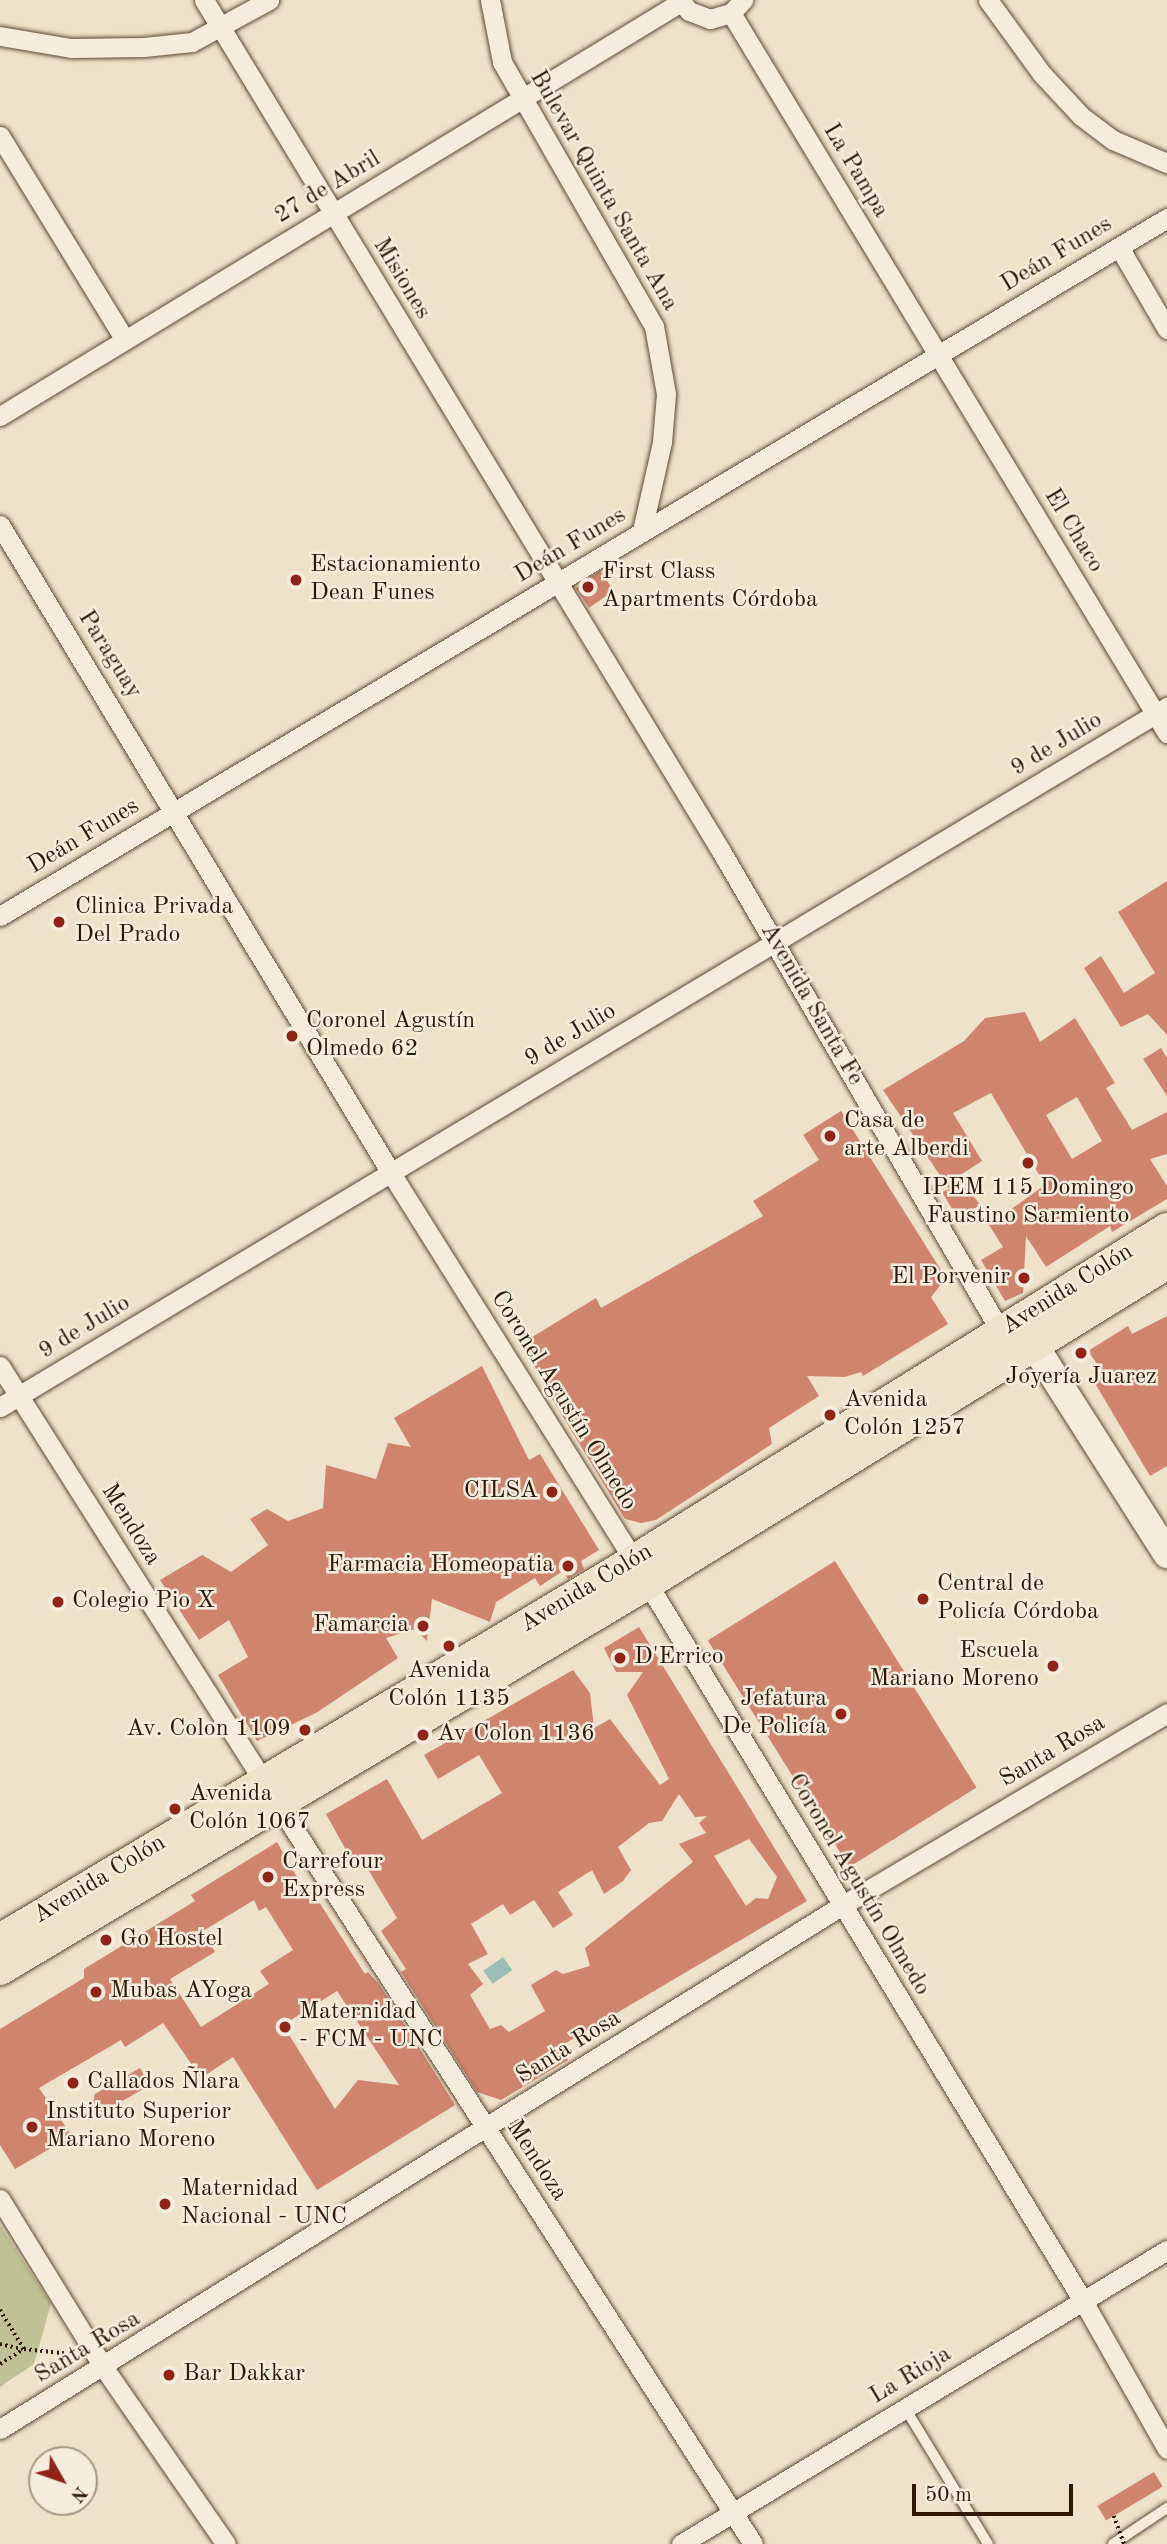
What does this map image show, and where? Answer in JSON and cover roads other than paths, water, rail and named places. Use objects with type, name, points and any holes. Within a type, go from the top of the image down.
[{"type":"main road","name":"Avenida Colón","points":[[641,1572],[1001,1332],[1167,1228]]},
{"type":"main road","name":"Avenida Colón","points":[[0,1969],[271,1793],[641,1572],[1034,1345],[1167,1263]]},
{"type":"main road","points":[[1001,1332],[1034,1345],[1167,1554]]},
{"type":"main road","name":"Avenida Colón","points":[[0,1940],[271,1793]]},
{"type":"street","name":"Misiones","points":[[204,0],[555,584]]},
{"type":"street","points":[[0,36],[71,48],[144,47],[192,42],[269,0]]},
{"type":"street","name":"Bulevar Quinta Santa Ana","points":[[490,0],[502,62],[654,326],[666,394],[662,442],[642,531]]},
{"type":"street","points":[[988,0],[1042,74],[1081,116],[1113,140],[1167,163]]},
{"type":"street","points":[[681,1],[699,17],[721,18],[737,6]]},
{"type":"street","name":"27 de Abril","points":[[0,416],[681,1]]},
{"type":"street","name":"La Pampa","points":[[737,6],[937,355]]},
{"type":"street","points":[[0,136],[125,340]]},
{"type":"street","name":"Deán Funes","points":[[0,916],[1167,218]]},
{"type":"street","points":[[1119,247],[1167,329]]},
{"type":"street","name":"El Chaco","points":[[937,355],[1161,711],[1167,733]]},
{"type":"street","name":"Paraguay","points":[[0,525],[176,811]]},
{"type":"street","name":"Avenida Santa Fe","points":[[555,584],[775,942],[1001,1332]]},
{"type":"street","name":"9 de Julio","points":[[0,1407],[1161,711]]},
{"type":"street","name":"Coronel Agustín Olmedo","points":[[176,811],[391,1173],[641,1572],[841,1906],[1083,2301],[1167,2449]]},
{"type":"street","name":"Mendoza","points":[[0,1366],[753,2544]]},
{"type":"street","name":"Santa Rosa","points":[[0,2429],[101,2363],[486,2129],[841,1906],[1167,1713]]},
{"type":"street","points":[[0,2199],[101,2363],[226,2544]]},
{"type":"street","name":"La Rioja","points":[[681,2544],[1167,2250]]},
{"type":"lane","points":[[905,2407],[988,2544]]},
{"type":"lane","points":[[1113,2544],[1167,2508]]},
{"type":"water","points":[[503,1957],[512,1970],[493,1984],[483,1971]]},
{"type":"place","name":"Estacionamiento Dean Funes","points":[[296,580]]},
{"type":"place","name":"First Class Apartments Córdoba","points":[[588,587]]},
{"type":"place","name":"Clinica Privada Del Prado","points":[[59,922]]},
{"type":"place","name":"Coronel Agustín Olmedo 62","points":[[292,1036]]},
{"type":"place","name":"Casa de arte Alberdi","points":[[830,1136]]},
{"type":"place","name":"IPEM 115 Domingo Faustino Sarmiento","points":[[1028,1163]]},
{"type":"place","name":"El Porvenir","points":[[1024,1278]]},
{"type":"place","name":"Joyería Juarez","points":[[1081,1353]]},
{"type":"place","name":"Avenida Colón 1257","points":[[830,1415]]},
{"type":"place","name":"CILSA","points":[[552,1492]]},
{"type":"place","name":"Farmacia Homeopatia","points":[[568,1566]]},
{"type":"place","name":"Central de Policía Córdoba","points":[[923,1599]]},
{"type":"place","name":"Colegio Pio X","points":[[58,1602]]},
{"type":"place","name":"Famarcia","points":[[423,1626]]},
{"type":"place","name":"Avenida Colón 1135","points":[[449,1646]]},
{"type":"place","name":"D'Errico","points":[[620,1658]]},
{"type":"place","name":"Escuela Mariano Moreno","points":[[1053,1666]]},
{"type":"place","name":"Jefatura De Policía","points":[[841,1714]]},
{"type":"place","name":"Av. Colon 1109","points":[[305,1730]]},
{"type":"place","name":"Av Colon 1136","points":[[423,1735]]},
{"type":"place","name":"Avenida Colón 1067","points":[[175,1809]]},
{"type":"place","name":"Carrefour Express","points":[[268,1877]]},
{"type":"place","name":"Go Hostel","points":[[106,1940]]},
{"type":"place","name":"Mubas AYoga","points":[[96,1992]]},
{"type":"place","name":"Maternidad - FCM - UNC","points":[[285,2027]]},
{"type":"place","name":"Callados Ñlara","points":[[73,2083]]},
{"type":"place","name":"Instituto Superior Mariano Moreno","points":[[32,2127]]},
{"type":"place","name":"Maternidad Nacional - UNC","points":[[165,2204]]},
{"type":"place","name":"Bar Dakkar","points":[[169,2375]]}]
